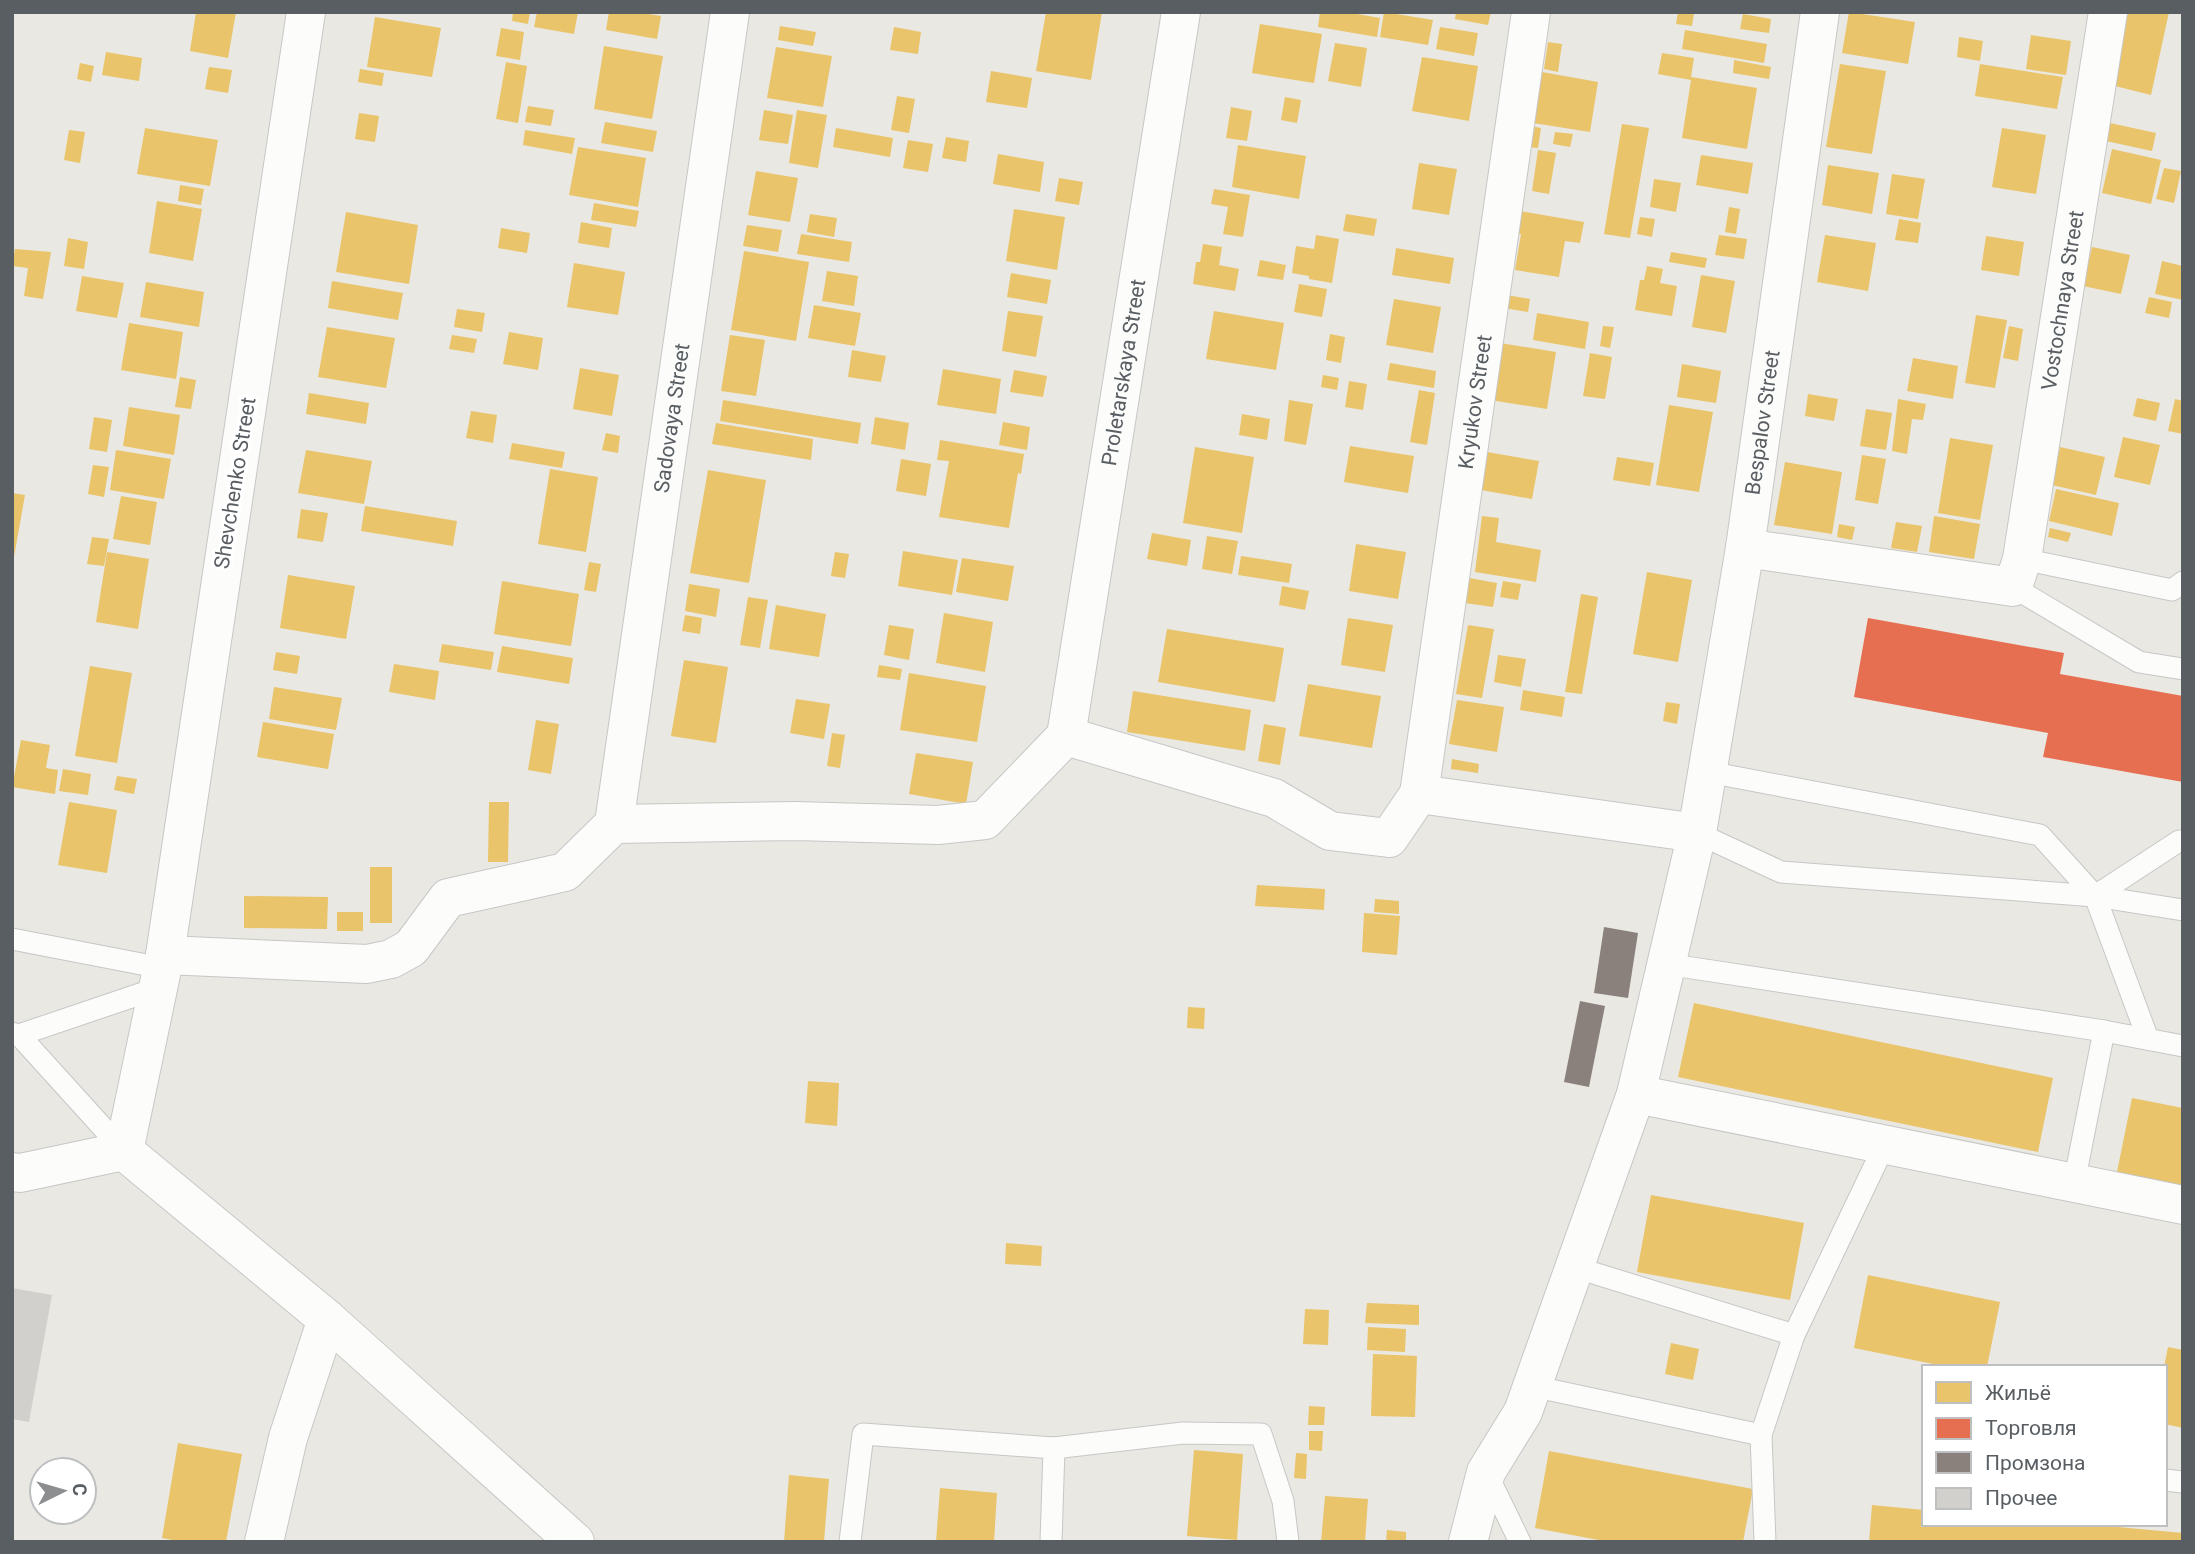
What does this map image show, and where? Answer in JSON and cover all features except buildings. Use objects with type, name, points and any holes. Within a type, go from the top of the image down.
[{"type":"street","name":"Shevchenko Street","points":[[124,1151],[162,971],[306,12]]},
{"type":"street","name":"Sadovaya Street","points":[[614,824],[730,12]]},
{"type":"street","name":"Proletarskaya Street","points":[[1066,736],[1181,12]]},
{"type":"street","name":"Kryukov Street","points":[[1419,794],[1531,12]]},
{"type":"street","name":"Bespalov Street","points":[[1468,1542],[1486,1472],[1523,1412],[1636,1094],[1697,833],[1745,548],[1820,12]]},
{"type":"street","name":"Vostochnaya Street","points":[[2017,573],[2108,12]]},
{"type":"street","points":[[1745,548],[2017,573]]},
{"type":"street","points":[[162,971],[366,964],[391,958],[411,948],[448,898],[565,872],[614,824],[795,821],[938,825],[985,820],[1066,736],[1274,798],[1330,831],[1389,838],[1419,794],[1697,833]]},
{"type":"street","points":[[1636,1094],[2183,1205]]},
{"type":"street","points":[[12,1172],[20,1173],[124,1151],[327,1319],[575,1542]]},
{"type":"street","points":[[264,1542],[288,1438],[327,1319]]},
{"type":"lane","points":[[2017,573],[2172,590],[2183,582]]},
{"type":"lane","points":[[2017,573],[2138,662],[2183,669]]},
{"type":"lane","points":[[1708,772],[2040,835],[2095,896],[2148,1040]]},
{"type":"lane","points":[[1697,833],[1781,872],[2095,896],[2183,910]]},
{"type":"lane","points":[[2095,896],[2179,841],[2183,841]]},
{"type":"lane","points":[[12,939],[162,971]]},
{"type":"lane","points":[[1666,964],[2104,1031],[2183,1046]]},
{"type":"lane","points":[[124,1151],[16,1034],[162,971]]},
{"type":"lane","points":[[2074,1183],[2104,1031]]},
{"type":"lane","points":[[1765,1542],[1761,1435],[1794,1335],[1885,1144]]},
{"type":"lane","points":[[1574,1267],[1794,1335]]},
{"type":"lane","points":[[1532,1387],[1761,1435]]},
{"type":"lane","points":[[850,1542],[863,1434],[1054,1448],[1183,1433],[1261,1434],[1283,1502],[1288,1542]]},
{"type":"lane","points":[[1051,1542],[1054,1448]]},
{"type":"lane","points":[[1486,1472],[1520,1542]]}]
